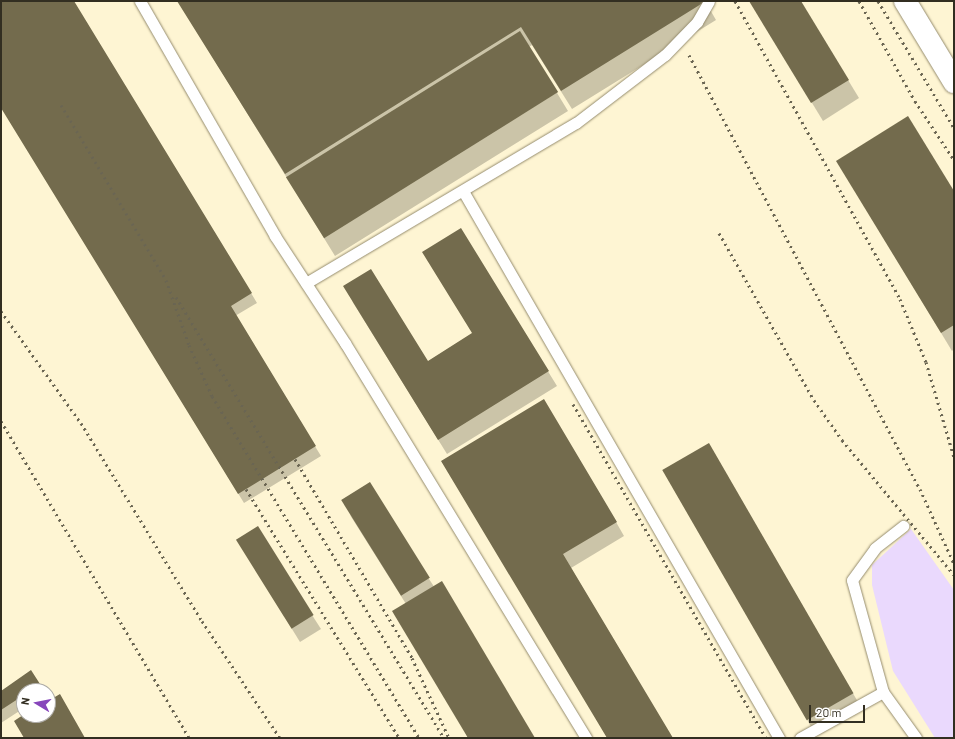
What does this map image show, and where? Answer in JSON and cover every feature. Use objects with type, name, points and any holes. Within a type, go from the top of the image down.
[{"type":"street","points":[[905,1],[954,82]]},
{"type":"lane","points":[[140,1],[274,236],[306,283],[586,738]]},
{"type":"lane","points":[[306,283],[576,123],[665,55],[697,22],[709,1]]},
{"type":"lane","points":[[463,191],[780,738]]},
{"type":"lane","points":[[903,526],[875,548],[852,580],[883,692],[916,738]]},
{"type":"lane","points":[[800,738],[883,692]]},
{"type":"shaded area","points":[[911,529],[954,590],[954,738],[935,738],[893,671],[872,585],[872,565]]},
{"type":"building","points":[[1,1],[74,1],[252,293],[231,306],[316,446],[238,494],[1,108]]},
{"type":"building","points":[[177,1],[706,1],[561,91],[521,27],[285,174]]},
{"type":"building","points":[[749,1],[801,1],[849,80],[811,103]]},
{"type":"building","points":[[520,31],[558,92],[324,238],[286,177]]},
{"type":"building","points":[[908,116],[954,191],[954,325],[941,333],[836,161]]},
{"type":"building","points":[[461,228],[549,371],[438,440],[343,286],[371,269],[428,361],[472,333],[422,252]]},
{"type":"building","points":[[544,399],[617,522],[563,554],[673,738],[607,738],[441,461]]},
{"type":"building","points":[[709,443],[854,693],[807,720],[662,470]]},
{"type":"building","points":[[370,482],[430,578],[401,596],[341,500]]},
{"type":"building","points":[[258,526],[314,615],[292,629],[236,540]]},
{"type":"building","points":[[442,581],[535,738],[468,738],[392,611]]},
{"type":"building","points":[[31,670],[39,683],[16,683],[16,700],[1,710],[1,691]]},
{"type":"building","points":[[60,694],[85,738],[24,738],[14,721],[16,720],[16,723],[56,723],[56,696]]},
{"type":"railway","points":[[735,1],[900,299],[926,362],[954,457]]},
{"type":"railway","points":[[859,1],[915,101],[954,160]]},
{"type":"railway","points":[[878,1],[954,128]]},
{"type":"railway","points":[[689,55],[920,489],[954,564]]},
{"type":"railway","points":[[61,105],[166,280],[189,345],[212,396],[419,738]]},
{"type":"railway","points":[[719,233],[814,400],[842,440],[954,575]]},
{"type":"railway","points":[[176,297],[444,738]]},
{"type":"railway","points":[[1,311],[81,423],[202,621],[280,738]]},
{"type":"railway","points":[[573,404],[766,738]]},
{"type":"railway","points":[[1,421],[189,738]]},
{"type":"railway","points":[[295,459],[412,658],[449,738]]},
{"type":"railway","points":[[246,489],[399,738]]}]
